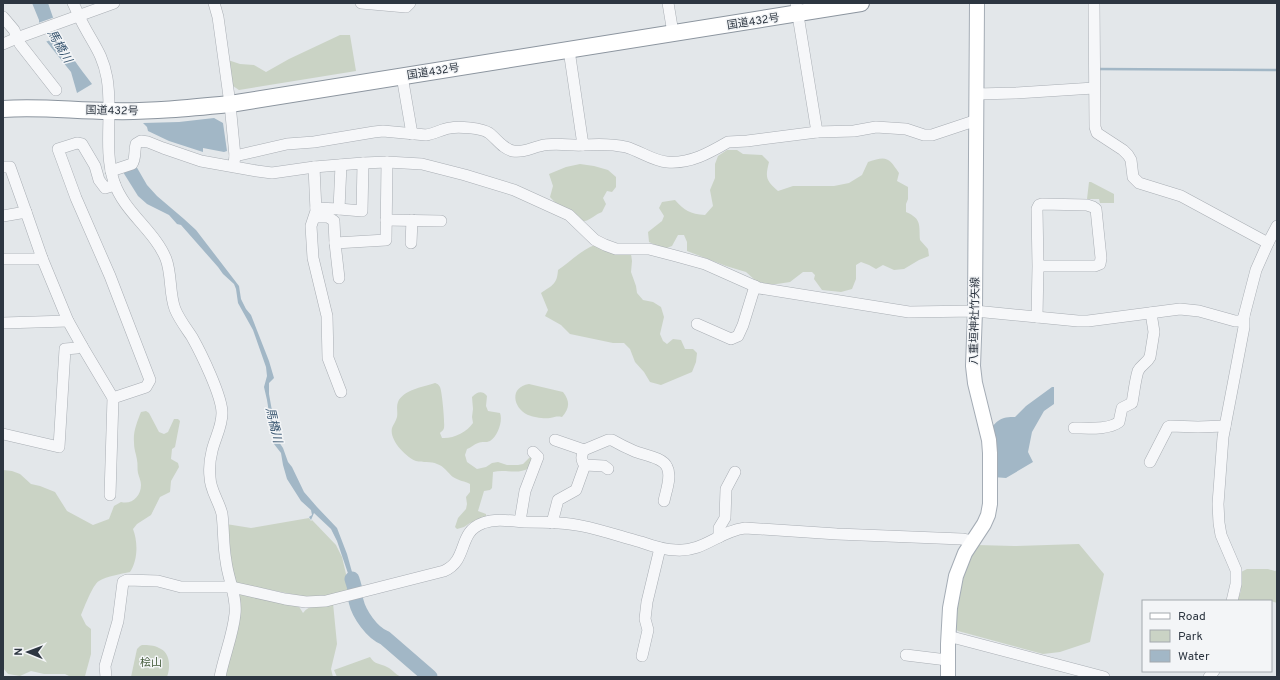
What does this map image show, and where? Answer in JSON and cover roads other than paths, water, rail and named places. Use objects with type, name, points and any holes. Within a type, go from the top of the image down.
[{"type":"highway","name":"国道432号","points":[[3,109],[52,108],[109,112],[150,111],[230,104],[673,34],[797,8],[861,3]]},
{"type":"main road","name":"八重垣神社竹矢線","points":[[948,677],[950,608],[956,576],[972,541],[984,524],[988,515],[990,497],[989,440],[975,383],[973,366],[975,311],[977,3]]},
{"type":"street","points":[[73,3],[99,52],[104,65],[109,97],[109,154],[111,171],[115,184],[140,222],[161,248],[168,267],[175,309],[206,363],[222,406],[220,429],[212,452],[210,482],[222,512],[225,559],[235,601],[234,618],[220,677]]},
{"type":"street","points":[[3,44],[114,3]]},
{"type":"street","points":[[214,3],[218,17],[230,104],[234,162]]},
{"type":"street","points":[[361,3],[406,7],[410,3]]},
{"type":"street","points":[[668,3],[673,34]]},
{"type":"street","points":[[1094,3],[1094,88],[1096,131],[1128,155],[1133,177],[1139,183],[1181,196],[1268,243]]},
{"type":"street","points":[[797,8],[818,132]]},
{"type":"street","points":[[3,17],[14,30],[20,44],[56,90]]},
{"type":"street","points":[[569,50],[583,145]]},
{"type":"street","points":[[402,76],[412,134]]},
{"type":"street","points":[[977,94],[1094,88]]},
{"type":"street","points":[[234,162],[287,144],[314,142],[383,131],[412,134],[432,134],[447,128],[456,127],[484,130],[506,148],[517,152],[546,145],[615,145],[627,147],[661,161],[668,162],[695,159],[728,142],[733,141],[747,141],[818,132],[854,131],[882,127],[906,129],[924,135],[932,135],[977,120]]},
{"type":"street","points":[[111,171],[132,164],[134,161],[136,144],[141,141],[148,142],[201,161],[234,162],[258,171],[272,173],[314,167],[363,163],[388,162],[429,166],[514,190],[569,215],[595,240],[605,245],[616,248],[649,248],[705,264],[759,288],[909,312],[975,311],[1037,318],[1088,321],[1180,309],[1199,311],[1239,322],[1242,321],[1256,270],[1277,226]]},
{"type":"street","points":[[113,398],[146,387],[150,380],[110,276],[76,198],[58,150],[77,143],[82,144],[95,166],[99,180],[105,188],[115,184]]},
{"type":"street","points":[[335,243],[386,240],[388,162]]},
{"type":"street","points":[[316,212],[339,208],[362,211],[363,163]]},
{"type":"street","points":[[339,208],[341,165]]},
{"type":"street","points":[[3,167],[10,167],[42,258],[68,320],[113,398],[110,495]]},
{"type":"street","points":[[314,167],[316,212],[311,226],[313,258],[327,316],[328,358],[341,392]]},
{"type":"street","points":[[1037,318],[1037,209],[1039,205],[1090,206],[1096,209],[1101,258],[1100,264],[1095,266],[1038,266]]},
{"type":"street","points":[[3,216],[26,212]]},
{"type":"street","points":[[316,212],[328,216],[334,221],[339,278]]},
{"type":"street","points":[[386,220],[441,221]]},
{"type":"street","points":[[411,243],[412,220]]},
{"type":"street","points":[[3,260],[42,258]]},
{"type":"street","points":[[697,324],[731,339],[738,336],[744,325],[755,286]]},
{"type":"street","points":[[1074,428],[1110,427],[1119,422],[1122,408],[1132,402],[1138,371],[1150,357],[1154,332],[1151,313]]},
{"type":"street","points":[[1232,600],[1236,584],[1236,570],[1221,535],[1218,504],[1223,437],[1244,327],[1244,316]]},
{"type":"street","points":[[3,323],[68,320]]},
{"type":"street","points":[[3,434],[59,447],[65,349],[82,346]]},
{"type":"street","points":[[1150,462],[1168,427],[1170,426],[1225,426]]},
{"type":"street","points":[[555,440],[584,450],[602,441],[612,440],[635,452],[654,457],[665,463],[669,471],[664,500]]},
{"type":"street","points":[[584,450],[582,462],[585,465]]},
{"type":"street","points":[[520,521],[525,491],[538,457]]},
{"type":"street","points":[[585,465],[604,466],[608,469]]},
{"type":"street","points":[[552,523],[558,500],[576,490],[585,465]]},
{"type":"street","points":[[719,537],[719,528],[724,521],[726,489],[735,472]]},
{"type":"street","points":[[106,677],[105,666],[118,621],[123,582],[127,580],[158,581],[180,587],[232,587],[285,599],[306,602],[326,602],[444,571],[450,568],[458,560],[471,530],[480,524],[497,520],[582,526],[660,548],[686,551],[697,548],[737,529],[745,528],[837,534],[962,539],[972,541]]},
{"type":"street","points":[[724,521],[726,523],[745,528]]},
{"type":"street","points":[[642,656],[648,630],[645,619],[647,602],[660,548]]},
{"type":"street","points":[[948,636],[1104,677]]},
{"type":"street","points":[[906,655],[948,660]]},
{"type":"water","points":[[32,3],[48,3],[57,29],[39,24],[39,20]]},
{"type":"water","points":[[57,30],[78,65],[92,84],[77,93],[71,72],[46,41]]},
{"type":"water","points":[[214,118],[223,123],[227,151],[224,152],[203,148],[203,152],[169,141],[148,131],[147,127],[143,123],[179,122]]},
{"type":"water","points":[[136,166],[147,185],[157,196],[196,230],[239,286],[241,299],[251,315],[274,378],[269,383],[269,394],[277,439],[283,448],[288,462],[304,492],[337,528],[347,554],[357,590],[354,591],[337,541],[331,529],[314,513],[311,520],[309,517],[312,515],[311,510],[301,501],[287,479],[281,453],[274,444],[264,387],[267,376],[266,367],[253,330],[238,303],[234,284],[223,274],[181,225],[177,224],[169,215],[147,204],[138,196],[123,172]]},
{"type":"water","points":[[1054,387],[1054,404],[1044,411],[1032,432],[1028,452],[1033,462],[1006,478],[993,477],[989,427],[1002,419],[1015,417],[1026,406]]},
{"type":"waterway","points":[[1098,69],[1277,70]]},
{"type":"waterway","name":"馬橋川","points":[[352,579],[358,606],[363,617],[371,628],[380,636],[385,638],[430,677]]},
{"type":"park label","name":"桧山","points":[[151,662]]}]
